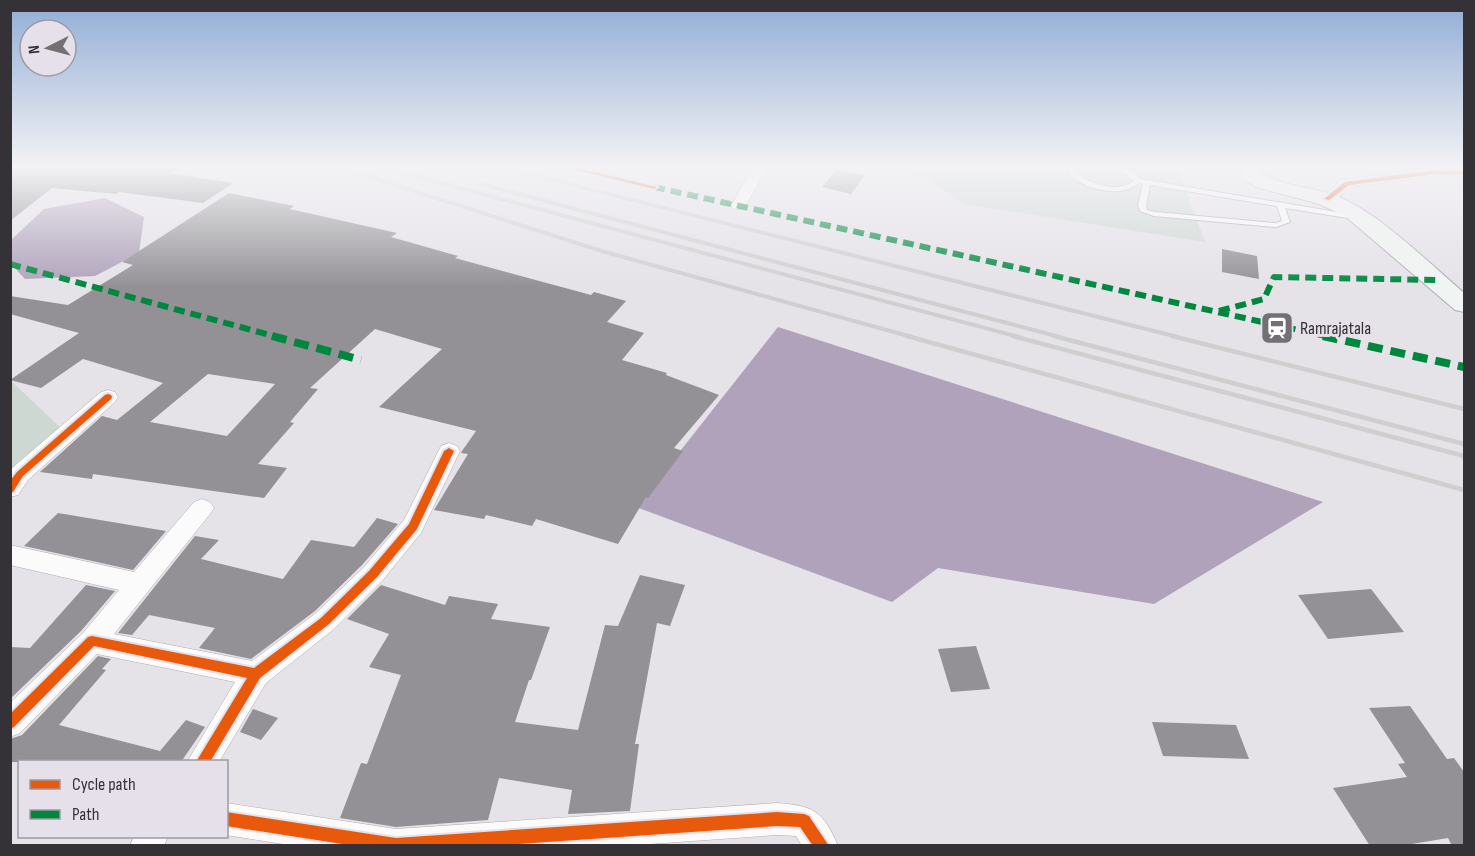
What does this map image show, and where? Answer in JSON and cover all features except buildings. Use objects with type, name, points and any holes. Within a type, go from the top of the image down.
[{"type":"main road","points":[[1342,207],[1364,218],[1464,305]]},
{"type":"street","points":[[14,478],[108,397]]},
{"type":"street","points":[[203,760],[256,674],[325,621],[373,574],[413,526],[449,451]]},
{"type":"street","points":[[10,723],[92,641],[202,508]]},
{"type":"street","points":[[10,555],[141,584]]},
{"type":"street","points":[[92,641],[256,674]]},
{"type":"street","points":[[228,819],[396,845],[777,819],[804,821],[822,846]]},
{"type":"lane","points":[[1143,207],[1144,211],[1154,214],[1276,225],[1286,222],[1281,207]]},
{"type":"lane","points":[[1298,207],[1364,218]]},
{"type":"shaded area","points":[[123,207],[144,217],[139,253],[95,276],[25,279],[11,264],[11,240],[44,209]]},
{"type":"shaded area","points":[[983,207],[1192,207],[1205,242]]},
{"type":"shaded area","points":[[778,327],[1323,502],[1154,604],[938,568],[892,602],[636,507]]},
{"type":"shaded area","points":[[10,380],[62,429],[19,471],[11,469]]},
{"type":"railway","points":[[463,207],[605,252],[912,337]]},
{"type":"railway","points":[[531,207],[1019,337]]},
{"type":"railway","points":[[568,207],[1060,337]]},
{"type":"railway","points":[[660,207],[1178,337]]},
{"type":"railway","points":[[907,336],[1464,490]]},
{"type":"railway","points":[[1013,336],[1464,456]]},
{"type":"railway","points":[[1054,336],[1464,444]]},
{"type":"railway","points":[[1172,336],[1464,409]]},
{"type":"marked path","points":[[744,207],[1464,367]]},
{"type":"marked path","points":[[10,264],[361,360]]},
{"type":"marked path","points":[[1219,311],[1264,299],[1274,277],[1437,280]]},
{"type":"cycle path","points":[[10,489],[20,474],[108,397]]},
{"type":"cycle path","points":[[203,760],[256,674],[325,621],[373,574],[413,526],[449,451]]},
{"type":"cycle path","points":[[10,723],[92,641],[256,674]]},
{"type":"cycle path","points":[[228,819],[396,845],[777,819],[804,821],[822,846]]},
{"type":"place","name":"Ramrajatala","points":[[1277,328]]}]
